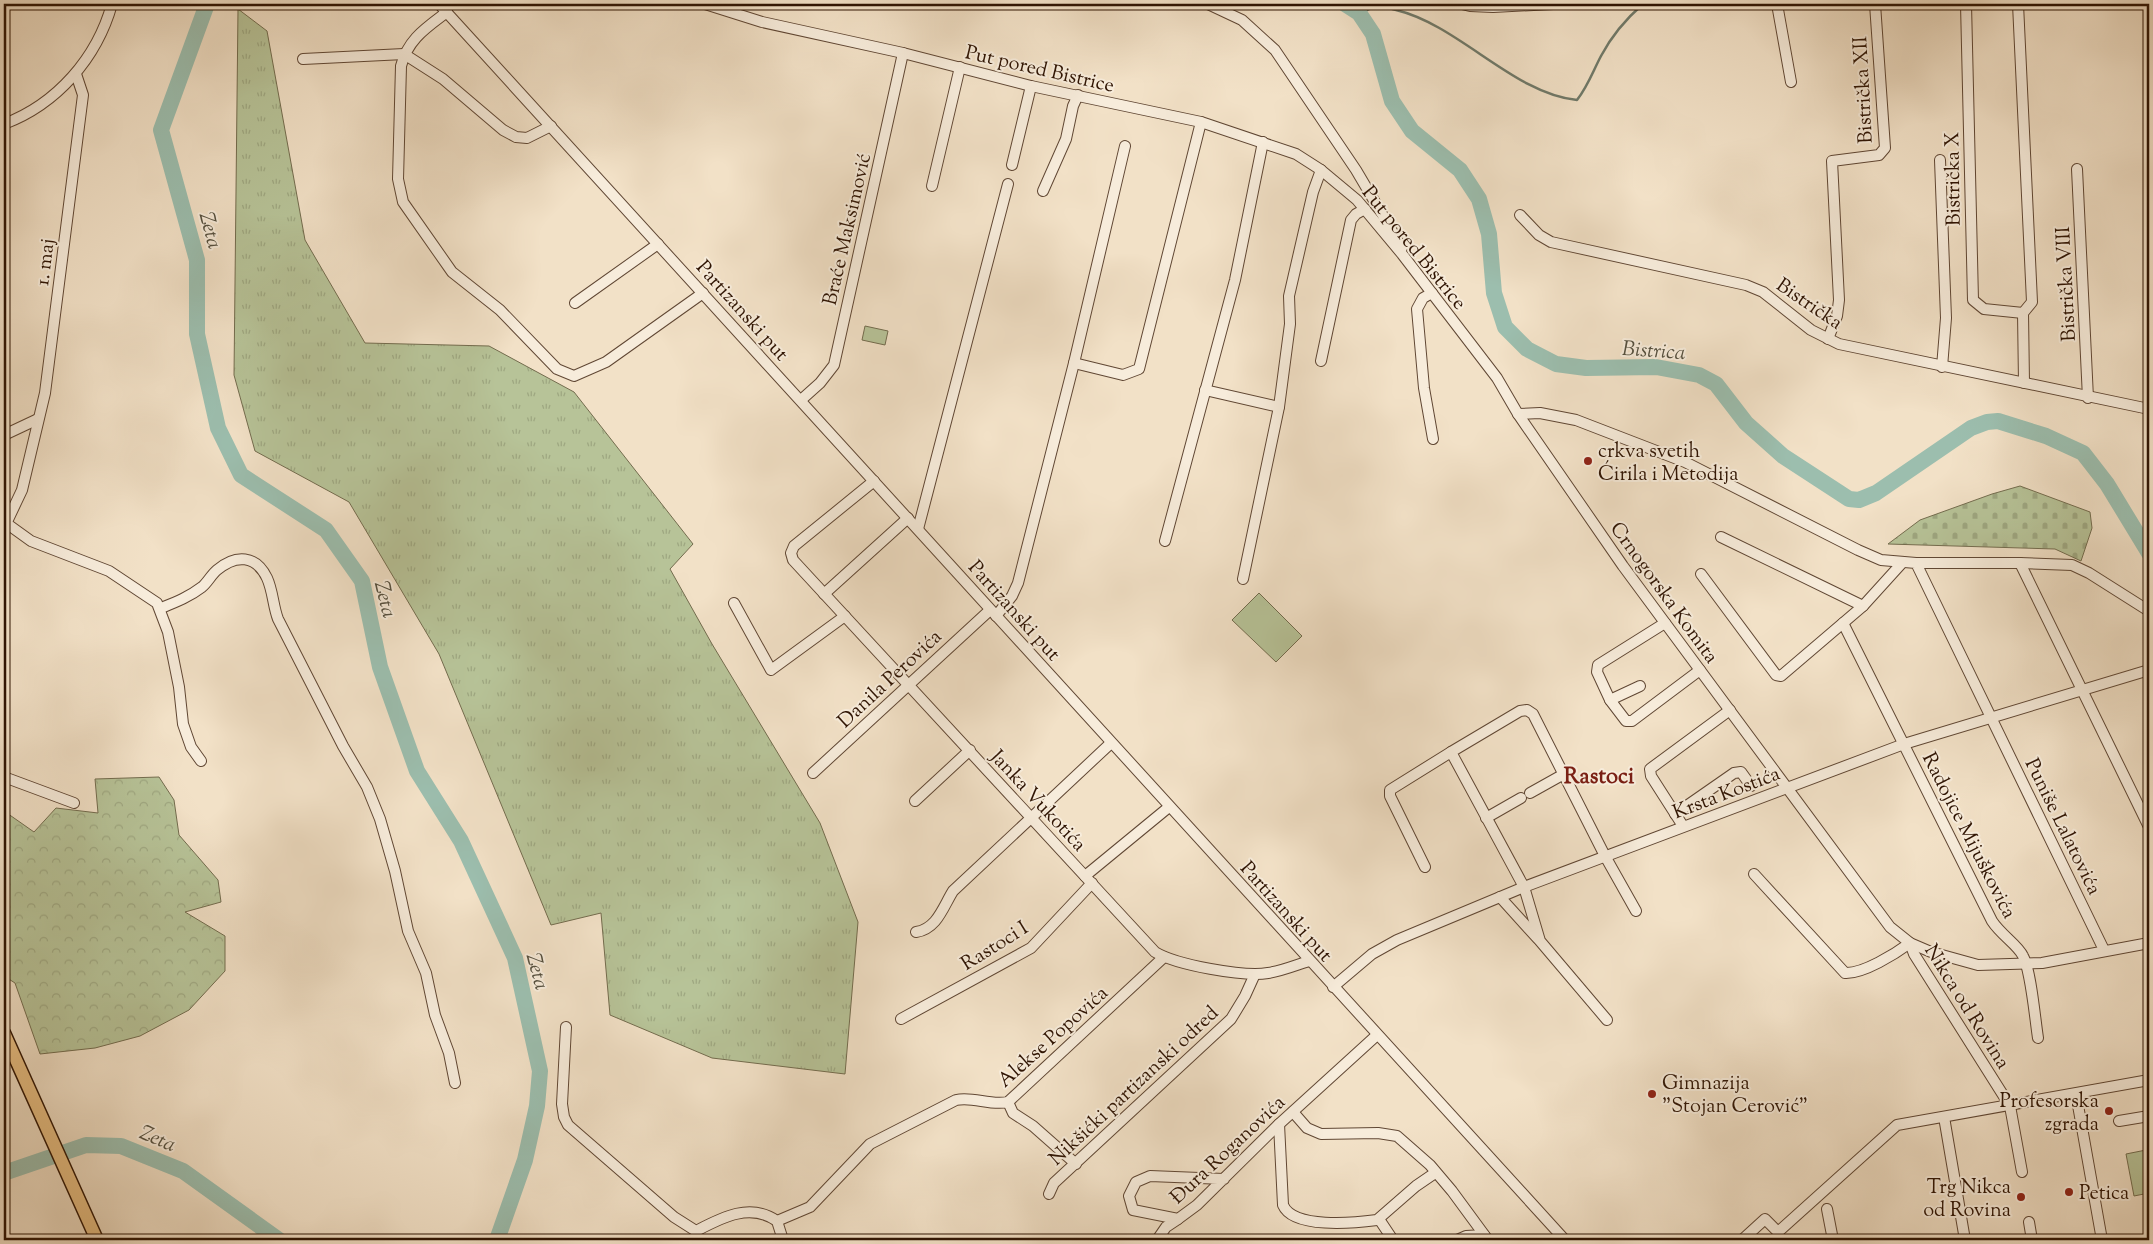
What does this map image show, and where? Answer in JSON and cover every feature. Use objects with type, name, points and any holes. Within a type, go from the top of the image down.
[{"type":"main road","points":[[4,1033],[97,1240]]},
{"type":"street","points":[[4,124],[31,111],[76,74],[105,27],[112,4]]},
{"type":"street","name":"Put pored Bistrice","points":[[705,4],[762,22],[903,53],[1031,86],[1202,122],[1263,142],[1303,158],[1322,170],[1365,209],[1402,254],[1496,378],[1518,414]]},
{"type":"street","points":[[1208,4],[1242,20],[1275,50],[1370,191],[1397,238],[1402,254]]},
{"type":"street","points":[[1462,4],[1493,7],[1553,4]]},
{"type":"street","points":[[1777,4],[1790,82]]},
{"type":"street","name":"Bistrička XII","points":[[1828,338],[1837,316],[1839,300],[1832,161],[1879,155],[1885,148],[1875,4]]},
{"type":"street","name":"Bistrička X","points":[[1966,4],[1973,300],[1984,309],[2023,313]]},
{"type":"street","points":[[2018,4],[2020,80],[2032,302],[2023,313],[2024,382]]},
{"type":"street","points":[[443,8],[416,36],[404,54],[401,66],[398,179],[403,202],[452,272],[500,310],[556,369],[574,376],[589,370],[636,342],[703,293]]},
{"type":"street","name":"Partizanski put","points":[[443,8],[1565,1240]]},
{"type":"street","name":"Braće Maksimović","points":[[801,400],[820,383],[834,365],[903,53]]},
{"type":"street","points":[[303,59],[404,54],[442,79],[503,130],[516,137],[527,138],[537,135],[551,126]]},
{"type":"street","points":[[932,186],[960,67]]},
{"type":"street","name":"1. maj","points":[[5,526],[22,490],[45,394],[83,95],[76,74]]},
{"type":"street","points":[[1012,165],[1031,86]]},
{"type":"street","points":[[1043,191],[1066,140],[1073,106],[1078,96]]},
{"type":"street","points":[[1074,363],[1123,374],[1139,369],[1202,122]]},
{"type":"street","points":[[1165,541],[1235,280],[1263,142]]},
{"type":"street","name":"Danila Perovića","points":[[813,773],[908,684],[1012,596],[1018,584],[1074,363],[1125,146]]},
{"type":"street","points":[[1940,160],[1946,318],[1942,367]]},
{"type":"street","name":"Bistrička VIII","points":[[2077,169],[2088,398]]},
{"type":"street","points":[[1244,579],[1279,407],[1290,324],[1289,296],[1313,192],[1322,170]]},
{"type":"street","points":[[918,529],[1008,184]]},
{"type":"street","points":[[1357,200],[1370,191]]},
{"type":"street","points":[[1321,361],[1352,220],[1365,209]]},
{"type":"street","name":"Bistrička","points":[[1520,215],[1539,235],[1551,242],[1746,285],[1763,292],[1811,330],[1839,344],[1942,367],[2024,382],[2088,398],[2149,409]]},
{"type":"street","points":[[575,303],[658,244]]},
{"type":"street","points":[[1432,293],[1423,298],[1417,309],[1424,388],[1433,438]]},
{"type":"street","points":[[1205,390],[1279,407]]},
{"type":"street","points":[[1518,414],[1540,413],[1576,420],[1686,462],[1858,550],[1882,560],[1902,563],[2020,562],[2072,565],[2089,572],[2149,611]]},
{"type":"street","name":"Crnogorska Komita","points":[[1518,414],[1612,552],[1890,927],[1910,943]]},
{"type":"street","points":[[4,435],[38,419]]},
{"type":"street","name":"Janka Vukotića","points":[[874,481],[802,538],[794,546],[791,553],[793,560],[1148,945],[1164,958],[1255,974],[1270,973],[1309,961]]},
{"type":"street","points":[[824,594],[908,518]]},
{"type":"street","points":[[5,526],[31,541],[109,571],[152,598],[161,608],[177,678],[184,724],[191,747],[201,761]]},
{"type":"street","points":[[1721,537],[1863,606]]},
{"type":"street","points":[[161,608],[193,593],[203,586],[218,569],[233,561],[250,560],[256,563],[265,574],[278,619],[343,746],[367,787],[380,819],[395,871],[408,931],[426,973],[435,1015],[449,1054],[455,1083]]},
{"type":"street","points":[[2020,562],[2149,828]]},
{"type":"street","points":[[1701,574],[1776,675],[1784,676],[1863,606],[1902,563]]},
{"type":"street","name":"Puniše Lalatovića","points":[[1916,563],[2104,950]]},
{"type":"street","points":[[734,603],[771,670],[845,616]]},
{"type":"street","points":[[1665,622],[1598,665],[1597,672],[1610,700],[1623,720],[1632,721],[1700,670]]},
{"type":"street","name":"Radojice Mijuškovića","points":[[1843,623],[1992,921],[2000,933],[2022,954],[2026,963]]},
{"type":"street","name":"Krsta Kostića","points":[[1333,987],[1372,954],[1397,940],[1524,887],[1904,744],[2149,670]]},
{"type":"street","points":[[1610,700],[1640,686]]},
{"type":"street","points":[[1425,867],[1390,796],[1390,790],[1520,711],[1527,710],[1533,714],[1605,856],[1636,911]]},
{"type":"street","points":[[1683,826],[1651,776],[1650,769],[1730,710]]},
{"type":"street","points":[[916,932],[925,931],[935,922],[953,891],[1111,743]]},
{"type":"street","points":[[915,801],[970,750]]},
{"type":"street","points":[[1451,752],[1524,887],[1540,941]]},
{"type":"street","points":[[1675,814],[1738,772],[1741,772],[1751,786]]},
{"type":"street","points":[[1486,818],[1564,774]]},
{"type":"street","points":[[4,777],[74,803]]},
{"type":"street","name":"Rastoci I","points":[[901,1019],[1031,948],[1088,879],[1169,807]]},
{"type":"street","points":[[1754,874],[1845,973],[1854,973],[1898,952],[1910,943],[1931,952],[1978,965],[2042,963],[2149,943]]},
{"type":"street","points":[[1500,897],[1607,1020]]},
{"type":"street","name":"Nikca od Rovina","points":[[1910,943],[1914,954],[2010,1106],[2022,1172]]},
{"type":"street","name":"Alekse Popovića","points":[[777,1221],[810,1207],[870,1144],[956,1100],[968,1099],[997,1104],[1008,1102],[1164,958]]},
{"type":"street","points":[[2026,963],[2038,1038]]},
{"type":"street","name":"Nikšićki partizanski odred","points":[[1049,1194],[1054,1183],[1231,1019],[1245,996],[1255,974]]},
{"type":"street","points":[[566,1027],[562,1104],[564,1117],[568,1125],[674,1217],[696,1231],[737,1212],[762,1214],[777,1221],[782,1240]]},
{"type":"street","name":"Đura Roganovića","points":[[1224,1179],[1163,1175],[1150,1176],[1136,1182],[1129,1196],[1133,1210],[1178,1219],[1197,1205],[1224,1179],[1279,1124],[1377,1035]]},
{"type":"street","points":[[1742,1240],[1765,1219],[1778,1232],[1897,1125],[2149,1080]]},
{"type":"street","points":[[2076,1094],[2102,1240]]},
{"type":"street","points":[[1008,1102],[1013,1113],[1033,1126],[1076,1164]]},
{"type":"street","points":[[1293,1112],[1307,1128],[1321,1134],[1385,1134],[1397,1136],[1452,1191],[1486,1238]]},
{"type":"street","points":[[2119,1121],[2149,1116]]},
{"type":"street","points":[[1944,1117],[1965,1240]]},
{"type":"street","points":[[1279,1124],[1283,1205],[1285,1211],[1290,1216],[1306,1222],[1368,1221],[1379,1219],[1416,1186],[1435,1173]]},
{"type":"street","points":[[1827,1209],[1833,1240]]},
{"type":"street","points":[[1157,1240],[1166,1227],[1178,1219]]},
{"type":"street","points":[[1379,1219],[1393,1240]]},
{"type":"street","points":[[2029,1222],[2032,1240]]},
{"type":"street","points":[[1457,1240],[1466,1236],[1486,1238]]},
{"type":"green space","points":[[238,9],[267,31],[305,240],[365,343],[489,346],[574,392],[693,544],[670,569],[712,644],[820,823],[858,922],[845,1074],[712,1058],[610,1015],[601,913],[551,925],[439,654],[349,502],[255,451],[234,375]]},
{"type":"green space","points":[[865,326],[888,331],[885,345],[862,340]]},
{"type":"green space","points":[[2020,486],[2090,512],[2092,528],[2081,561],[2055,549],[1888,544],[1920,520]]},
{"type":"green space","points":[[1259,593],[1302,636],[1276,662],[1232,620]]},
{"type":"green space","points":[[159,777],[174,800],[179,835],[218,880],[221,902],[185,912],[225,936],[225,971],[189,1010],[140,1036],[95,1048],[40,1054],[15,983],[4,976],[4,811],[34,832],[56,808],[98,813],[95,779]]},
{"type":"green space","points":[[2146,1150],[2149,1167],[2149,1193],[2134,1196],[2126,1154]]},
{"type":"waterway","name":"Zeta","points":[[207,4],[161,130],[197,260],[197,334],[218,428],[241,475],[326,530],[362,581],[380,667],[417,771],[461,841],[515,958],[540,1071],[537,1106],[525,1160],[497,1240]]},
{"type":"waterway","name":"Bistrica","points":[[1345,4],[1359,13],[1373,34],[1392,101],[1412,131],[1460,170],[1479,199],[1489,234],[1494,293],[1505,327],[1527,349],[1556,364],[1586,368],[1656,367],[1699,375],[1716,384],[1746,423],[1783,456],[1849,499],[1859,500],[1876,493],[1971,428],[1987,422],[1998,421],[2046,436],[2083,453],[2107,484],[2149,553]]},
{"type":"waterway","points":[[1359,13],[1379,6],[1419,18],[1464,43],[1531,86],[1554,95],[1577,100],[1614,35],[1643,4]]},
{"type":"waterway","name":"Zeta","points":[[4,1173],[86,1145],[121,1146],[183,1171],[279,1240]]},
{"type":"place","name":"crkva svetih Ćirila i Metodija","points":[[1588,461]]},
{"type":"place","name":"Gimnazija \"Stojan Cerović\"","points":[[1652,1094]]},
{"type":"place","name":"Profesorska zgrada","points":[[2109,1111]]},
{"type":"place","name":"Petica","points":[[2069,1192]]},
{"type":"place","name":"Trg Nikca od Rovina","points":[[2021,1197]]},
{"type":"district","name":"Rastoci","points":[[1599,775]]}]
